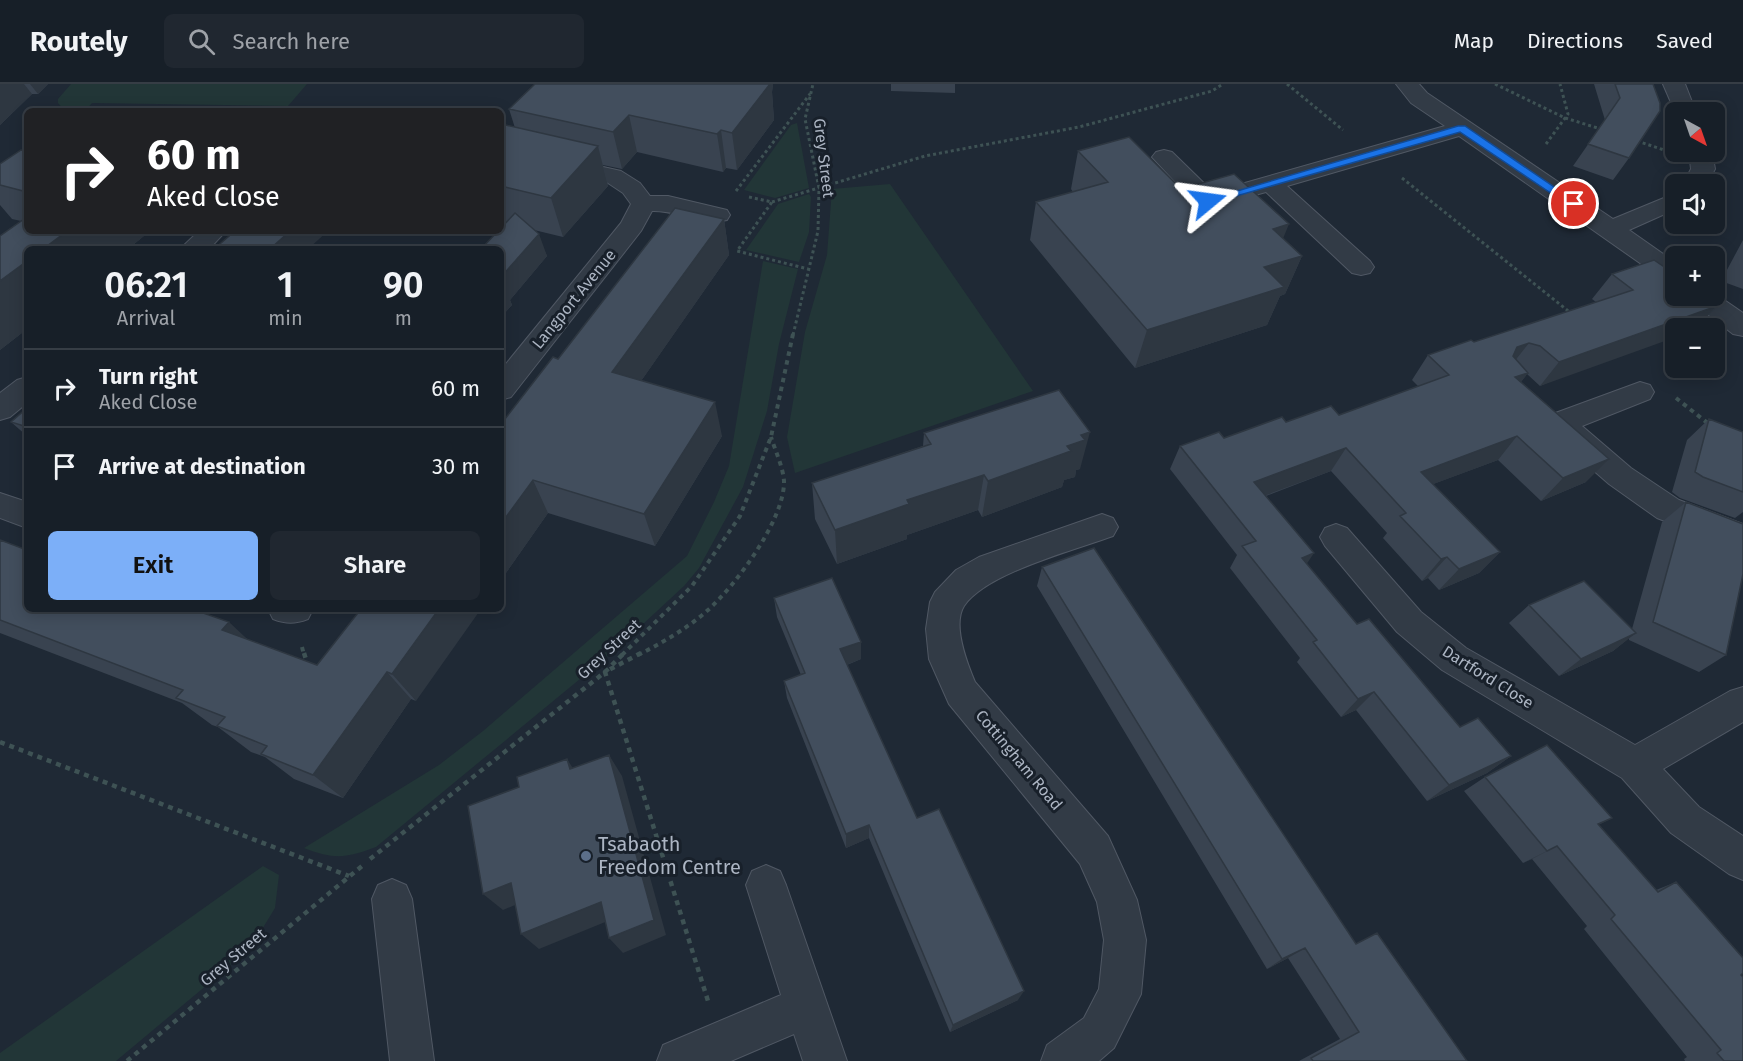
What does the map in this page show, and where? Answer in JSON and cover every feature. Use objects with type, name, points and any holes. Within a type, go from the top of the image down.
[{"type":"street","points":[[1407,84],[1419,98],[1665,268]]},
{"type":"street","points":[[1674,84],[1681,102]]},
{"type":"street","points":[[1185,207],[1462,128]]},
{"type":"street","points":[[504,152],[612,176],[632,188],[643,204],[668,203],[718,215]]},
{"type":"street","points":[[1164,158],[1208,201]]},
{"type":"street","points":[[1270,183],[1361,267]]},
{"type":"street","name":"Langport Avenue","points":[[504,386],[632,226],[643,204]]},
{"type":"street","points":[[1611,229],[1665,205]]},
{"type":"street","points":[[196,246],[210,234]]},
{"type":"street","points":[[1715,306],[1743,327]]},
{"type":"street","points":[[0,409],[24,389]]},
{"type":"street","points":[[1560,423],[1640,392]]},
{"type":"street","points":[[1535,401],[1620,476],[1668,509],[1743,538]]},
{"type":"street","points":[[0,505],[24,514]]},
{"type":"street","name":"Cottingham Road","points":[[1063,1061],[1099,1033],[1120,994],[1125,940],[1117,900],[1094,850],[962,693],[947,659],[943,629],[947,602],[968,580],[991,567],[1102,527]]},
{"type":"street","name":"Dartford Close","points":[[1336,537],[1409,622],[1454,659],[1635,765],[1685,820],[1743,861]]},
{"type":"street","points":[[1635,765],[1743,704]]},
{"type":"street","points":[[766,885],[825,1061]]},
{"type":"street","points":[[392,899],[412,1061]]},
{"type":"street","points":[[678,1061],[807,1006]]},
{"type":"path","name":"Grey Street","points":[[127,1061],[349,876],[605,672],[692,586],[740,516],[771,437],[818,231],[819,188],[805,119],[813,84]]},
{"type":"path","points":[[811,92],[734,194],[772,202],[925,156],[1079,127],[1212,91],[1223,84]]},
{"type":"path","points":[[1287,84],[1572,314]]},
{"type":"path","points":[[1495,84],[1565,118],[1608,131]]},
{"type":"path","points":[[1545,146],[1568,114],[1560,84]]},
{"type":"path","points":[[1629,138],[1665,147]]},
{"type":"path","points":[[772,202],[737,251],[808,269]]},
{"type":"path","points":[[1671,394],[1716,430]]},
{"type":"path","points":[[709,1005],[605,672],[661,643],[708,610],[748,564],[778,514],[784,481],[771,437]]},
{"type":"path","points":[[292,612],[310,675]]},
{"type":"path","points":[[0,742],[349,876]]},
{"type":"green space","points":[[71,84],[307,84],[288,106],[92,103],[88,108],[62,108],[58,99]]},
{"type":"green space","points":[[797,123],[809,188],[775,198],[744,190],[791,125]]},
{"type":"green space","points":[[890,184],[1033,391],[795,473],[787,437],[805,332],[827,255],[832,189]]},
{"type":"green space","points":[[809,194],[811,197],[809,232],[799,262],[746,250],[778,204]]},
{"type":"green space","points":[[763,261],[798,269],[779,344],[767,411],[743,487],[699,568],[684,586],[614,651],[376,847],[340,856],[304,848],[439,765],[483,731],[687,556],[729,466]]},
{"type":"green space","points":[[263,866],[279,875],[275,908],[250,949],[116,1061],[0,1061],[0,1053]]},
{"type":"building","points":[[535,84],[770,84],[732,133],[721,130],[717,134],[629,115],[613,132],[509,109]]},
{"type":"building","points":[[1615,84],[1653,84],[1660,103],[1660,111],[1629,158],[1588,144],[1620,98]]},
{"type":"building","points":[[504,125],[598,146],[551,198],[504,187]]},
{"type":"building","points":[[1129,137],[1181,189],[1234,174],[1289,224],[1273,229],[1302,256],[1264,267],[1284,287],[1147,330],[1036,202],[1108,182],[1078,151]]},
{"type":"building","points":[[21,150],[24,150],[24,191],[0,185],[0,164]]},
{"type":"building","points":[[675,208],[724,219],[612,372],[715,402],[644,514],[533,480],[504,520],[504,420],[553,357],[558,359]]},
{"type":"building","points":[[515,213],[539,234],[504,274],[504,246],[484,246],[495,234],[504,234],[504,225]]},
{"type":"building","points":[[24,219],[24,234],[63,234],[47,246],[24,246],[24,263],[0,281],[0,236]]},
{"type":"building","points":[[232,234],[287,234],[273,246],[218,246]]},
{"type":"building","points":[[1654,260],[1665,268],[1665,306],[1717,306],[1683,318],[1665,318],[1665,324],[1559,362],[1540,346],[1529,343],[1517,347],[1513,356],[1528,373],[1515,377],[1609,459],[1563,478],[1517,436],[1421,472],[1500,552],[1459,569],[1447,557],[1441,559],[1400,516],[1406,513],[1346,448],[1254,482],[1314,553],[1302,558],[1357,624],[1369,619],[1460,727],[1478,718],[1511,756],[1449,785],[1374,692],[1358,699],[1313,642],[1317,640],[1242,546],[1256,541],[1180,446],[1219,432],[1224,438],[1282,417],[1286,422],[1331,406],[1339,415],[1449,375],[1428,355],[1633,290],[1612,274]]},
{"type":"building","points":[[1059,390],[1090,432],[1081,435],[1085,440],[1067,446],[1071,451],[988,481],[984,475],[907,500],[909,504],[835,530],[812,483],[931,444],[924,433]]},
{"type":"building","points":[[24,411],[24,426],[11,422]]},
{"type":"building","points":[[1709,419],[1743,432],[1743,492],[1695,472]]},
{"type":"building","points":[[1686,502],[1743,524],[1743,574],[1726,655],[1653,622]]},
{"type":"building","points":[[0,540],[24,549],[24,612],[201,612],[229,622],[222,630],[317,665],[359,612],[437,612],[392,674],[387,672],[313,775],[261,754],[267,746],[217,726],[225,717],[176,698],[183,690],[0,620]]},
{"type":"building","points":[[1094,548],[1356,944],[1377,933],[1467,1061],[1313,1061],[1311,1058],[1359,1032],[1305,948],[1282,959],[1042,567]]},
{"type":"building","points":[[832,578],[861,642],[840,649],[917,818],[939,809],[1024,991],[953,1025],[869,825],[846,834],[784,681],[805,673],[774,598]]},
{"type":"building","points":[[1584,581],[1636,633],[1581,659],[1529,605]]},
{"type":"building","points":[[1547,745],[1612,818],[1598,824],[1658,892],[1676,882],[1743,958],[1741,975],[1743,977],[1743,1061],[1724,1061],[1717,1053],[1721,1050],[1611,919],[1615,915],[1557,846],[1547,851],[1485,777]]},
{"type":"building","points":[[609,755],[654,920],[609,938],[601,902],[521,934],[511,883],[483,894],[468,806],[519,787],[517,777],[567,759],[570,769]]},
{"type":"place","name":"Tsabaoth Freedom Centre","points":[[586,856]]},
{"type":"route","points":[[1208,201],[1462,128],[1574,204]]}]
